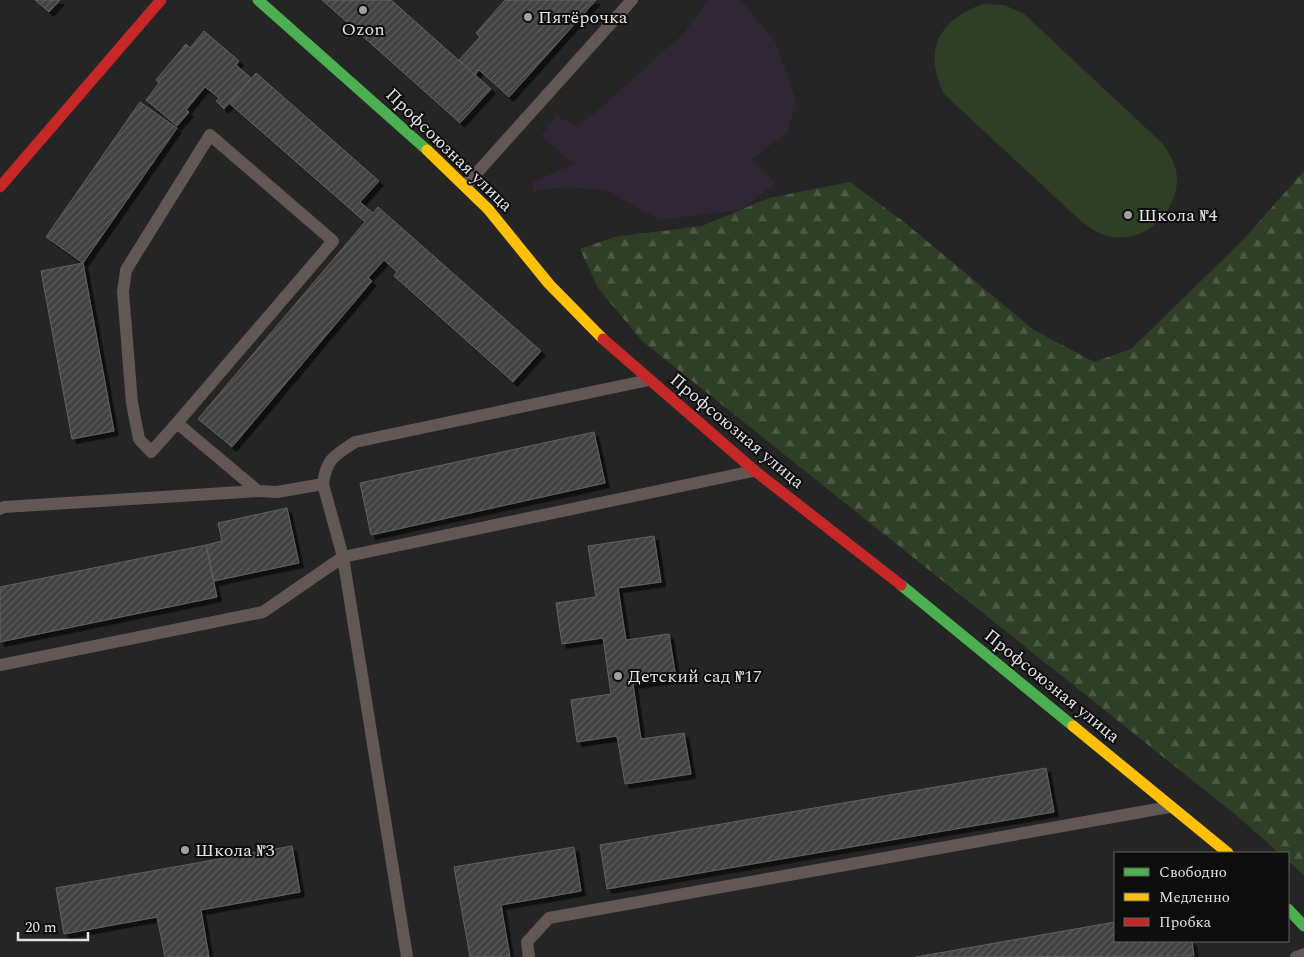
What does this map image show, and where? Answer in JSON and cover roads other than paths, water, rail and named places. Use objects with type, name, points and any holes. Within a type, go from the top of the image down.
[{"type":"street","points":[[0,187],[161,0]]},
{"type":"street","name":"Профсоюзная улица","points":[[258,0],[465,186],[488,209],[549,284],[616,352],[755,470],[876,564],[1227,852]]},
{"type":"street","points":[[1289,910],[1304,926]]},
{"type":"lane","points":[[465,186],[632,0]]},
{"type":"lane","points":[[210,135],[333,241],[177,423],[151,452],[139,439],[132,403],[123,292],[126,270],[210,135]]},
{"type":"lane","points":[[407,957],[343,556],[323,484],[325,472],[331,458],[355,442],[649,380]]},
{"type":"lane","points":[[177,423],[258,492]]},
{"type":"lane","points":[[0,665],[263,612],[343,556],[755,470]]},
{"type":"lane","points":[[0,509],[4,507],[277,492],[323,484]]},
{"type":"lane","points":[[529,957],[527,942],[549,918],[1171,806]]},
{"type":"lane","points":[[1296,957],[1304,954]]},
{"type":"place","name":"Ozon","points":[[363,10]]},
{"type":"place","name":"Пятёрочка","points":[[528,17]]},
{"type":"place","name":"Школа №4","points":[[1128,215]]},
{"type":"place","name":"Детский сад №17","points":[[618,676]]},
{"type":"place","name":"Школа №3","points":[[185,850]]}]
